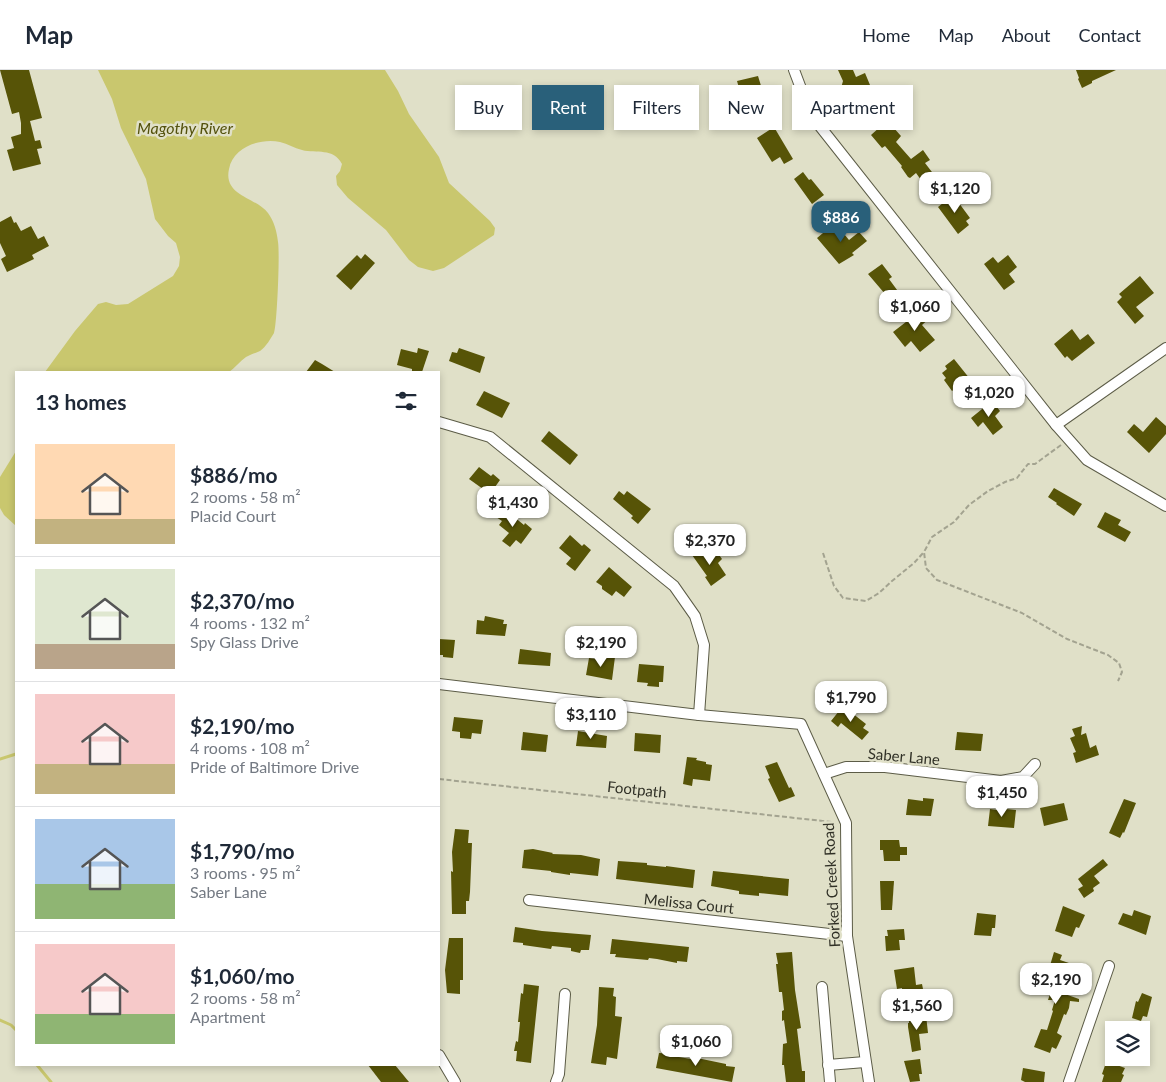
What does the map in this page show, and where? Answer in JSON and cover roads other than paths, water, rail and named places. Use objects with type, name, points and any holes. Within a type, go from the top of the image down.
[{"type":"street","points":[[794,70],[810,115],[1056,425],[1087,460],[1166,506]]},
{"type":"street","points":[[1056,425],[1166,348]]},
{"type":"street","points":[[440,422],[490,437],[674,586],[695,616],[704,646],[698,715],[440,684]]},
{"type":"street","name":"Forked Creek Road","points":[[698,715],[801,724],[846,823],[847,936],[869,1082]]},
{"type":"street","name":"Saber Lane","points":[[824,774],[846,767],[886,766],[1001,781],[1023,777],[1035,764]]},
{"type":"street","name":"Melissa Court","points":[[529,900],[847,936]]},
{"type":"street","points":[[1069,1082],[1109,966]]},
{"type":"street","points":[[822,987],[830,1082]]},
{"type":"street","points":[[556,1082],[559,1074],[566,994]]},
{"type":"street","points":[[440,1057],[456,1082]]},
{"type":"street","points":[[828,1065],[866,1062]]},
{"type":"water","name":"Magothy River","points":[[98,70],[385,70],[409,114],[439,157],[449,183],[490,221],[495,228],[494,235],[444,268],[433,271],[418,267],[409,260],[386,230],[348,198],[337,185],[336,176],[342,164],[334,155],[302,150],[280,142],[264,141],[256,143],[248,146],[236,155],[229,169],[228,178],[236,191],[268,213],[274,223],[277,234],[279,249],[275,327],[274,333],[264,347],[260,351],[246,357],[230,371],[46,371],[75,331],[98,304],[106,302],[116,305],[128,304],[173,276],[179,266],[180,257],[176,243],[155,219],[146,179],[121,128],[112,99]]},
{"type":"water","points":[[15,453],[15,525],[4,515],[0,508],[0,477]]},
{"type":"waterway","points":[[0,759],[15,754]]},
{"type":"waterway","points":[[0,1020],[15,1029]]},
{"type":"waterway","points":[[38,1066],[51,1082]]}]
